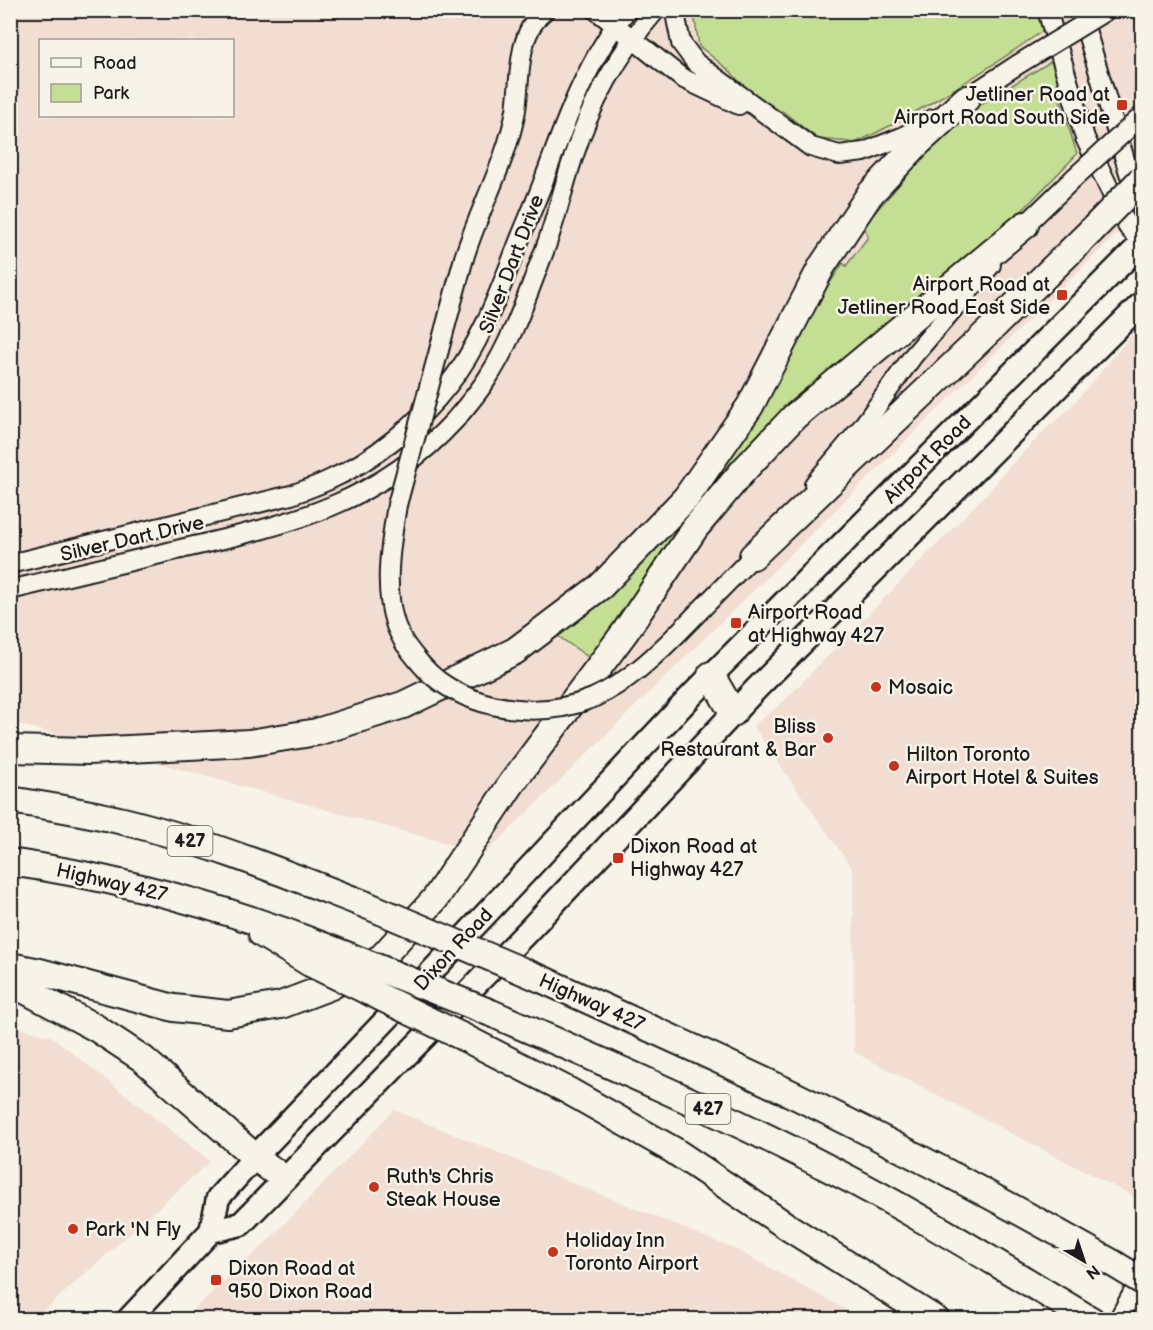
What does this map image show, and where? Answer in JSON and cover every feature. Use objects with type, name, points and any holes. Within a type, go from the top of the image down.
[{"type":"highway","points":[[10,749],[88,751],[249,743],[317,732],[403,705],[515,651],[601,586],[686,498],[750,406],[822,266],[870,194],[916,145],[966,99]]},
{"type":"highway","points":[[753,556],[993,327],[1143,179]]},
{"type":"highway","points":[[10,966],[174,1008],[228,1014],[281,1005],[331,986],[382,957],[435,899],[512,783],[625,632],[695,528],[743,471],[794,417],[1025,225]]},
{"type":"highway","points":[[711,675],[733,713]]},
{"type":"highway","name":"Highway 427","points":[[10,800],[61,808],[174,836],[294,877],[364,904],[539,978],[872,1133],[1143,1278]]},
{"type":"highway","name":"Highway 427","points":[[10,862],[103,878],[215,907],[318,955],[491,1013],[664,1088],[827,1167],[1087,1317]]},
{"type":"highway","points":[[318,955],[465,1038],[567,1090],[673,1150],[791,1229],[936,1320]]},
{"type":"highway","points":[[10,982],[96,1028],[143,1059],[255,1157],[283,1178]]},
{"type":"main road","name":"Airport Road","points":[[711,675],[1143,243]]},
{"type":"main road","points":[[733,713],[1143,303]]},
{"type":"main road","name":"Dixon Road","points":[[711,675],[218,1198],[211,1231],[241,1224],[283,1178],[527,932],[733,713]]},
{"type":"main road","points":[[128,1320],[211,1231]]},
{"type":"street","points":[[545,10],[533,22],[524,39],[515,113],[464,258],[397,505],[390,566],[390,596],[395,622],[405,644],[420,664],[439,681],[467,697],[492,705],[524,709],[557,708],[592,698],[620,683],[639,669],[678,634],[753,556],[861,427],[913,356],[1025,225],[1143,116]]},
{"type":"street","points":[[596,10],[682,78],[778,125]]},
{"type":"street","name":"Silver Dart Drive","points":[[10,564],[291,495],[330,480],[357,465],[404,431],[431,406],[450,383],[471,351],[498,294],[560,135],[597,54],[627,10]]},
{"type":"street","name":"Silver Dart Drive","points":[[10,590],[266,529],[357,496],[416,458],[468,405],[487,379],[512,333],[546,245],[574,156],[591,114],[632,39],[656,10]]},
{"type":"street","points":[[679,10],[676,18],[678,32],[687,53],[696,63],[810,147],[832,154],[852,155],[904,136],[1107,10]]},
{"type":"street","points":[[1047,10],[1085,138],[1128,227],[1143,243]]},
{"type":"street","points":[[1080,10],[1129,173],[1143,198]]},
{"type":"street","points":[[1118,1320],[1143,1278]]},
{"type":"shaded area","points":[[11,11],[1142,11],[1142,209],[485,854],[11,722]]},
{"type":"shaded area","points":[[1142,323],[1142,1201],[854,1052],[853,870],[753,726],[781,704],[992,488],[1006,470],[1068,410]]},
{"type":"shaded area","name":"Park 'N Fly","points":[[10,1025],[52,1037],[210,1161],[35,1319],[11,1319]]},
{"type":"shaded area","points":[[394,1110],[737,1250],[863,1319],[692,1319],[704,1300],[690,1320],[183,1319],[268,1241]]},
{"type":"green space","points":[[696,10],[1044,10],[1050,26],[953,90],[851,145],[850,142],[818,139],[782,111],[780,112],[749,93],[731,72],[699,46],[694,14]]},
{"type":"green space","points":[[1060,56],[1058,93],[1077,154],[1016,217],[899,317],[591,659],[555,634],[623,580],[680,524],[718,476],[760,413],[814,307],[843,263],[846,266],[868,237],[864,225],[925,155],[976,107]]},
{"type":"place","name":"Jetliner Road at Airport Road South Side","points":[[1122,105]]},
{"type":"place","name":"Airport Road at Jetliner Road East Side","points":[[1062,295]]},
{"type":"place","name":"Airport Road at Highway 427","points":[[736,623]]},
{"type":"place","name":"Mosaic","points":[[876,687]]},
{"type":"place","name":"Bliss Restaurant & Bar","points":[[828,738]]},
{"type":"place","name":"Hilton Toronto Airport Hotel & Suites","points":[[894,766]]},
{"type":"place","name":"Dixon Road at Highway 427","points":[[618,858]]},
{"type":"place","name":"Ruth's Chris Steak House","points":[[374,1187]]},
{"type":"place","name":"Park 'N Fly","points":[[73,1229]]},
{"type":"place","name":"Holiday Inn Toronto Airport","points":[[553,1252]]},
{"type":"place","name":"Dixon Road at 950 Dixon Road","points":[[216,1280]]}]
